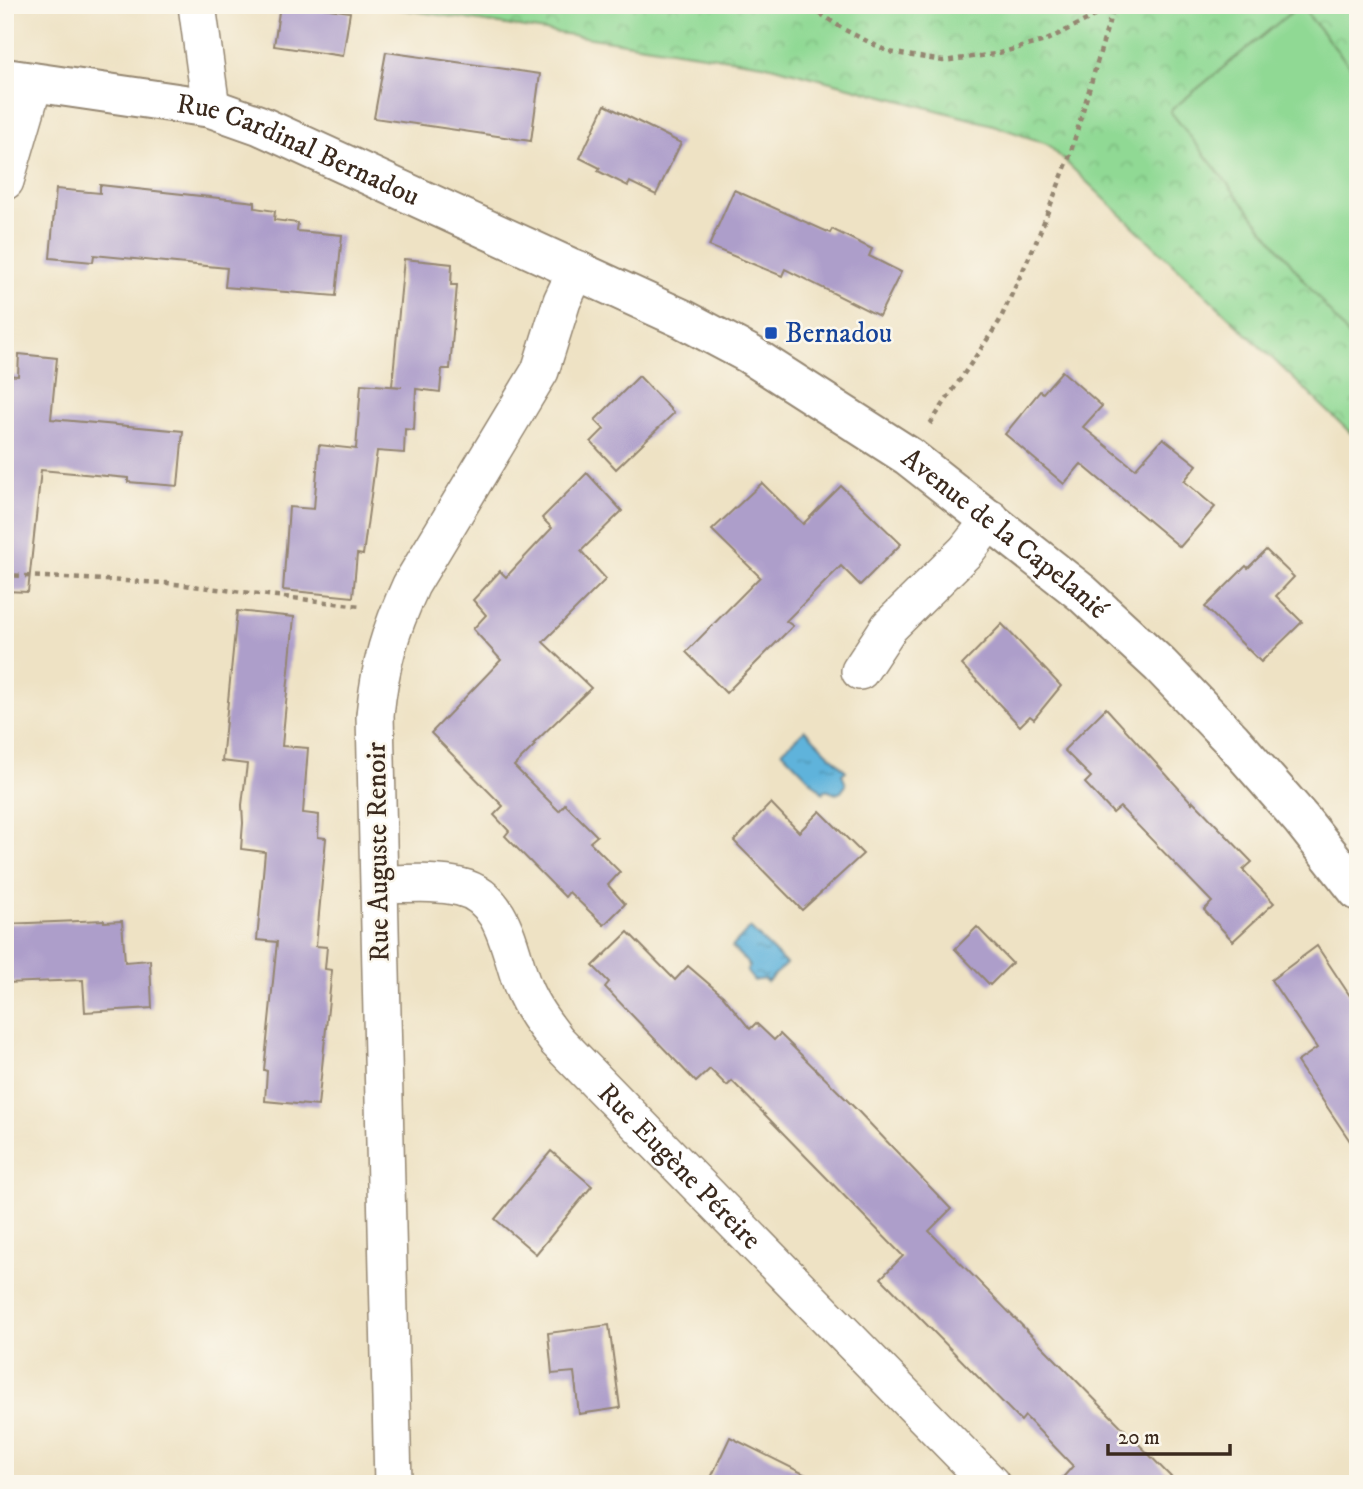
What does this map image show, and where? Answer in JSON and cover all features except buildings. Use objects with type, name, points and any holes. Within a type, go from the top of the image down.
[{"type":"street","points":[[197,5],[211,108]]},
{"type":"street","points":[[5,181],[20,80]]},
{"type":"street","name":"Rue Cardinal Bernadou","points":[[20,80],[211,108],[260,125],[577,269]]},
{"type":"street","name":"Avenue de la Capelanié","points":[[577,269],[683,318],[749,354],[908,456],[991,519],[1082,593],[1160,665],[1232,740],[1301,819],[1358,891]]},
{"type":"street","name":"Rue Auguste Renoir","points":[[393,1484],[375,715],[379,677],[395,621],[411,585],[540,371],[562,301],[577,269]]},
{"type":"street","points":[[860,671],[889,627],[966,551],[991,519]]},
{"type":"street","name":"Rue Eugène Péreire","points":[[380,884],[443,884],[464,887],[481,897],[497,915],[508,936],[523,987],[535,1012],[557,1041],[991,1484]]},
{"type":"path","points":[[781,5],[818,13],[889,52],[943,61],[995,54],[1045,41],[1114,6]]},
{"type":"path","points":[[908,456],[999,323],[1069,158],[1114,6]]},
{"type":"path","points":[[5,575],[167,583],[354,604],[395,621]]},
{"type":"green space","points":[[393,5],[1358,5],[1358,440],[1047,144],[993,125],[763,64],[393,8]]},
{"type":"green space","points":[[1300,5],[1358,76],[1358,348],[1170,111]]},
{"type":"water","points":[[805,730],[846,771],[842,774],[846,785],[841,792],[836,794],[826,790],[823,793],[782,751]]},
{"type":"water","points":[[750,928],[786,964],[767,982],[764,979],[754,981],[747,972],[750,966],[732,947]]},
{"type":"place","name":"Bernadou","points":[[771,333]]}]
